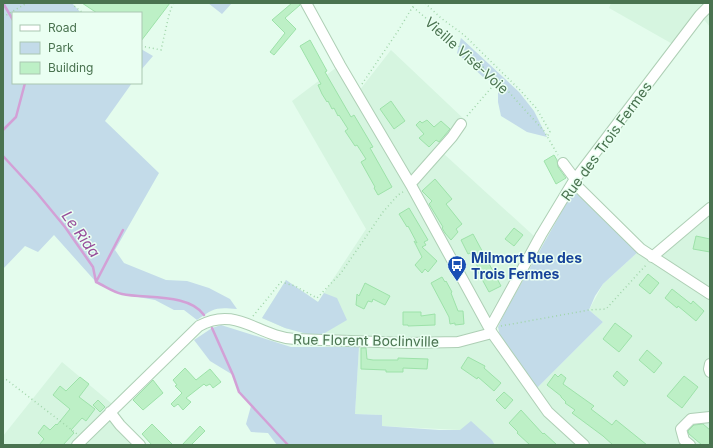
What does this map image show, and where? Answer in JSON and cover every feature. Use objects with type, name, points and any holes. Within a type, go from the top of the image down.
[{"type":"street","points":[[306,3],[320,31],[411,185],[491,331],[548,412],[584,445]]},
{"type":"street","name":"Rue des Trois Fermes","points":[[491,331],[541,235],[574,181],[700,15],[710,5]]},
{"type":"street","points":[[411,185],[461,124]]},
{"type":"street","points":[[562,163],[574,181],[641,249],[710,294]]},
{"type":"street","points":[[652,257],[710,208]]},
{"type":"street","name":"Rue Florent Boclinville","points":[[80,442],[199,326],[209,321],[221,318],[231,319],[287,339],[406,343],[458,342],[491,331]]},
{"type":"street","points":[[710,364],[710,372]]},
{"type":"street","points":[[110,412],[120,425],[140,445]]},
{"type":"street","points":[[690,445],[684,440],[681,429],[692,419],[710,417]]},
{"type":"path","points":[[3,17],[27,3]]},
{"type":"path","points":[[72,3],[82,12]]},
{"type":"path","points":[[142,46],[161,50],[169,15],[174,3]]},
{"type":"path","points":[[357,94],[360,86],[415,3]]},
{"type":"path","points":[[425,3],[441,18],[464,34],[529,99],[537,109],[550,132],[547,137]]},
{"type":"path","name":"Vieille Visé-Voie","points":[[413,7],[498,80],[544,132],[562,163]]},
{"type":"path","points":[[461,124],[498,80]]},
{"type":"path","points":[[247,324],[281,282],[295,286],[317,298],[341,273],[368,233],[398,195],[411,185]]},
{"type":"path","points":[[491,331],[589,310],[606,309],[652,257]]},
{"type":"path","points":[[3,377],[80,442]]},
{"type":"shaded area","points":[[611,3],[710,3],[710,27],[700,15],[676,46],[609,8]]},
{"type":"shaded area","points":[[391,50],[466,121],[444,154],[534,236],[487,320],[535,390],[603,322],[589,310],[603,284],[639,251],[652,257],[710,208],[710,445],[495,445],[492,440],[460,430],[381,426],[382,415],[355,414],[359,347],[285,328],[262,318],[286,280],[318,302],[366,229],[292,101],[337,67],[355,96]]},
{"type":"shaded area","points":[[62,362],[111,403],[142,445],[3,445],[3,436]]},
{"type":"green space","points":[[3,3],[72,3],[80,12],[12,12],[12,84],[131,84],[105,121],[159,173],[115,250],[124,263],[166,280],[187,281],[209,288],[230,299],[237,309],[216,309],[197,320],[184,310],[174,310],[155,300],[121,294],[96,282],[54,235],[38,252],[25,246],[3,269]]},
{"type":"green space","points":[[208,3],[232,3],[222,14]]},
{"type":"green space","points":[[461,38],[519,92],[534,111],[547,137],[527,132],[501,116],[498,102],[498,85],[483,77],[457,53]]},
{"type":"green space","points":[[142,50],[153,56],[142,69]]},
{"type":"green space","points":[[575,193],[582,197],[639,251],[603,284],[595,296],[589,310],[603,322],[535,390],[500,336],[498,327],[571,195]]},
{"type":"green space","points":[[286,280],[318,302],[324,293],[337,298],[347,320],[318,337],[285,328],[262,318]]},
{"type":"green space","points":[[221,325],[291,347],[359,347],[355,414],[382,415],[382,426],[439,430],[460,430],[471,421],[492,440],[495,445],[277,445],[268,433],[251,432],[246,424],[251,406],[239,392],[233,375],[210,361],[194,340],[212,328]]},
{"type":"building","points":[[82,3],[170,3],[142,40],[142,12],[96,12]]},
{"type":"building","points":[[292,3],[300,3],[300,5],[285,18],[296,29],[274,55],[270,52],[285,33],[272,20]]},
{"type":"building","points":[[310,40],[327,71],[325,72],[351,117],[354,115],[373,147],[370,148],[392,187],[378,195],[361,162],[366,159],[345,131],[348,129],[339,115],[338,116],[334,108],[332,109],[322,94],[318,85],[321,84],[300,46]]},
{"type":"building","points":[[391,101],[405,121],[394,129],[380,109]]},
{"type":"building","points":[[427,120],[434,127],[441,121],[450,129],[439,142],[436,140],[429,147],[419,138],[424,134],[416,125],[420,121],[422,123]]},
{"type":"building","points":[[554,155],[557,160],[558,167],[566,178],[556,184],[544,161]]},
{"type":"building","points":[[435,179],[452,199],[446,204],[462,224],[456,229],[458,232],[451,240],[445,233],[429,204],[432,201],[422,191]]},
{"type":"building","points":[[409,208],[428,240],[424,242],[426,245],[422,247],[437,261],[428,272],[425,269],[422,273],[415,265],[422,257],[414,241],[417,243],[408,226],[407,227],[399,214]]},
{"type":"building","points":[[514,228],[523,235],[514,246],[505,239]]},
{"type":"building","points":[[473,234],[501,286],[489,292],[477,270],[479,269],[470,253],[468,254],[461,240]]},
{"type":"building","points":[[696,236],[710,239],[710,252],[693,249]]},
{"type":"building","points":[[648,274],[659,283],[650,294],[639,285]]},
{"type":"building","points":[[442,277],[452,292],[451,293],[458,311],[463,311],[464,324],[450,324],[449,317],[431,283]]},
{"type":"building","points":[[365,283],[390,296],[385,305],[373,299],[372,302],[368,301],[364,309],[356,305],[357,294],[359,296]]},
{"type":"building","points":[[672,289],[691,304],[693,301],[704,311],[696,321],[678,306],[677,308],[665,298]]},
{"type":"building","points":[[403,312],[421,312],[421,316],[435,314],[435,325],[403,325]]},
{"type":"building","points":[[615,323],[632,336],[619,352],[603,339]]},
{"type":"building","points":[[361,348],[366,348],[367,359],[373,360],[398,360],[398,358],[428,359],[427,369],[403,368],[403,372],[386,372],[386,370],[361,369]]},
{"type":"building","points":[[647,350],[662,363],[654,373],[639,360]]},
{"type":"building","points":[[468,357],[485,366],[484,368],[501,383],[494,391],[478,377],[477,379],[461,368]]},
{"type":"building","points":[[185,368],[196,380],[210,369],[221,382],[213,388],[210,384],[206,386],[204,384],[186,398],[191,402],[183,410],[178,404],[174,407],[171,404],[182,393],[175,386],[177,385],[173,380]]},
{"type":"building","points":[[617,371],[628,381],[624,386],[613,376]]},
{"type":"building","points":[[555,374],[558,377],[561,374],[566,378],[563,384],[594,406],[591,409],[612,425],[616,420],[647,445],[613,445],[572,413],[575,410],[565,403],[566,402],[561,396],[547,385]]},
{"type":"building","points":[[684,376],[698,387],[682,408],[667,396]]},
{"type":"building","points":[[80,377],[89,384],[79,397],[95,409],[86,421],[82,418],[71,430],[74,433],[63,445],[39,445],[44,439],[38,433],[44,425],[50,430],[56,424],[57,425],[70,409],[53,395],[60,386],[66,391]]},
{"type":"building","points":[[153,380],[163,393],[143,410],[133,400]]},
{"type":"building","points":[[504,392],[513,400],[505,409],[496,400]]},
{"type":"building","points":[[98,400],[105,407],[100,412],[93,405]]},
{"type":"building","points":[[521,410],[543,434],[544,433],[557,445],[530,445],[517,433],[518,432],[509,423]]},
{"type":"building","points":[[152,424],[173,445],[152,445],[142,434]]},
{"type":"building","points":[[703,424],[710,430],[710,445],[702,445],[689,434],[688,431],[694,425]]},
{"type":"building","points":[[200,426],[205,431],[191,445],[182,445]]},
{"type":"waterway","name":"Le Rida","points":[[3,3],[12,18]]},
{"type":"waterway","name":"Le Rida","points":[[3,130],[16,117],[25,84]]},
{"type":"waterway","name":"Le Rida","points":[[3,156],[37,193],[65,227],[93,267],[96,282],[122,294],[166,298],[188,303],[197,308],[204,315]]},
{"type":"waterway","points":[[96,282],[123,230]]},
{"type":"waterway","name":"Le Rida","points":[[212,328],[239,392],[288,445]]},
{"type":"place","name":"Milmort Rue des Trois Fermes","points":[[457,282]]}]
